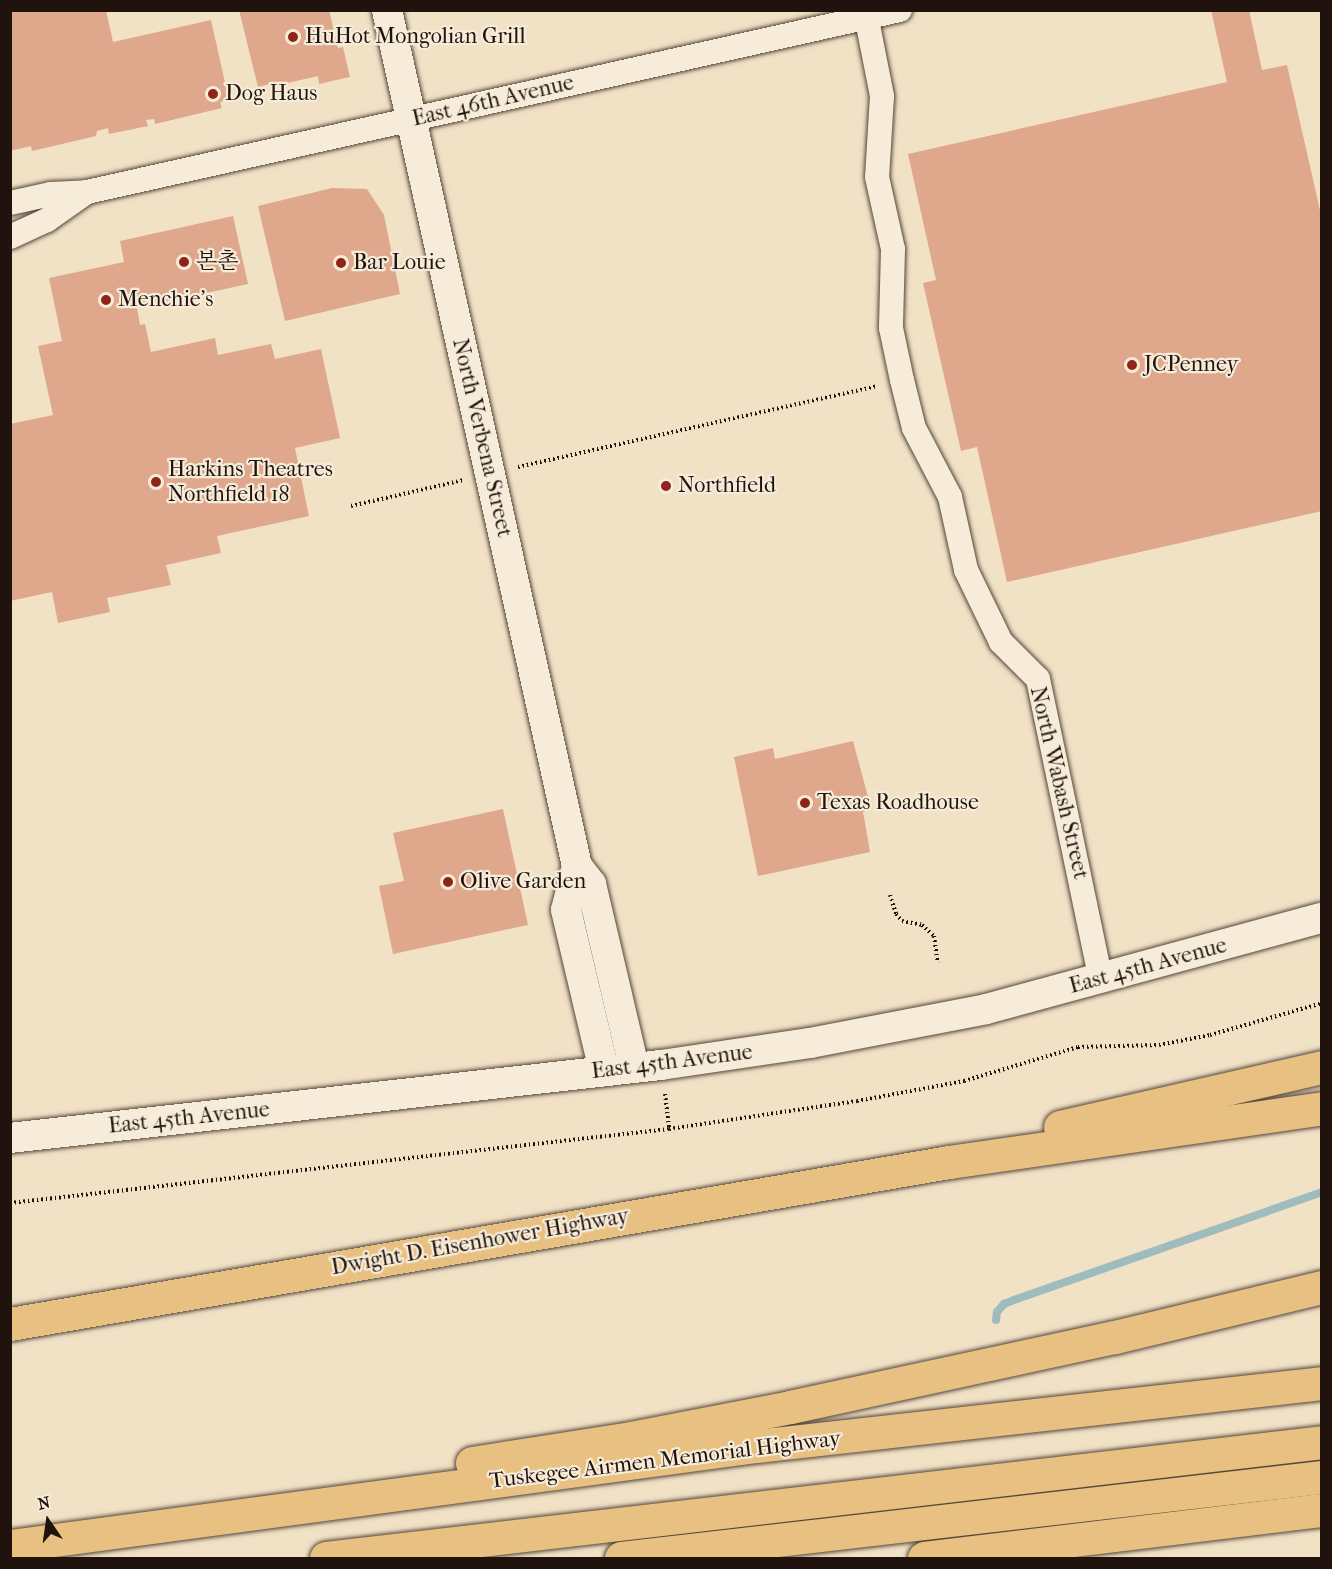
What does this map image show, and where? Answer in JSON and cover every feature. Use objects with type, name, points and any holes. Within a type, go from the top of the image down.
[{"type":"highway","points":[[949,1162],[1080,1121],[1247,1086],[1322,1067]]},
{"type":"highway","points":[[949,1162],[1322,1108]]},
{"type":"highway","name":"Dwight D. Eisenhower Highway","points":[[10,1324],[949,1162]]},
{"type":"highway","points":[[168,1527],[371,1478],[631,1438],[825,1399],[1115,1337],[1322,1287]]},
{"type":"highway","name":"Tuskegee Airmen Memorial Highway","points":[[10,1546],[168,1527],[756,1446],[1322,1383]]},
{"type":"highway","points":[[326,1558],[1322,1442]]},
{"type":"highway","points":[[621,1558],[1322,1477]]},
{"type":"highway","points":[[924,1558],[1322,1510]]},
{"type":"street","name":"North Verbena Street","points":[[387,10],[577,866],[591,884],[634,1067]]},
{"type":"street","name":"East 46th Avenue","points":[[10,203],[51,194],[87,192],[866,14],[900,10]]},
{"type":"street","name":"North Wabash Street","points":[[866,14],[882,96],[877,177],[893,249],[891,328],[902,380],[914,428],[950,497],[966,570],[1001,642],[1038,679],[1101,980]]},
{"type":"street","name":"East 46th Avenue","points":[[10,237],[47,220],[87,192]]},
{"type":"street","name":"North Verbena Street","points":[[577,866],[566,910],[604,1071]]},
{"type":"street","name":"East 45th Avenue","points":[[10,1138],[604,1071],[789,1047],[987,1009],[1101,980],[1322,918]]},
{"type":"path","points":[[351,506],[902,380]]},
{"type":"path","points":[[890,895],[896,914],[902,921],[922,925],[934,936],[938,963]]},
{"type":"path","points":[[10,1203],[669,1129],[799,1110],[964,1081],[1078,1047],[1160,1045],[1210,1035],[1322,1003]]},
{"type":"building","points":[[10,10],[106,10],[113,42],[211,20],[228,96],[220,103],[222,108],[155,124],[154,119],[146,120],[148,126],[109,134],[108,128],[97,131],[96,136],[32,151],[31,146],[10,151]]},
{"type":"building","points":[[239,10],[329,10],[338,48],[343,47],[350,77],[319,84],[318,76],[279,85],[278,82],[258,87]]},
{"type":"building","name":"JCPenney","points":[[1211,10],[1249,10],[1262,70],[1287,65],[1322,219],[1322,511],[1007,582],[977,447],[961,451],[923,283],[936,280],[908,154],[1227,82]]},
{"type":"building","points":[[332,188],[367,189],[384,215],[400,294],[285,321],[258,206]]},
{"type":"building","name":"Harkins Theatres Northfield 18","points":[[233,216],[248,284],[137,308],[140,325],[145,324],[151,352],[215,338],[218,355],[271,344],[275,359],[321,349],[340,438],[295,448],[309,516],[217,536],[221,553],[166,565],[171,585],[107,598],[110,612],[58,623],[52,592],[10,601],[10,424],[53,415],[38,346],[62,341],[49,278],[124,262],[120,241]]},
{"type":"building","points":[[853,741],[871,808],[863,812],[870,852],[758,876],[734,757],[773,748],[775,759]]},
{"type":"building","points":[[503,809],[528,925],[393,954],[379,886],[404,881],[393,833]]},
{"type":"waterway","points":[[996,1320],[997,1312],[1004,1304],[1014,1300],[1322,1192]]},
{"type":"place","name":"HuHot Mongolian Grill","points":[[293,37]]},
{"type":"place","name":"Dog Haus","points":[[213,94]]},
{"type":"place","name":"본촌","points":[[184,262]]},
{"type":"place","name":"Bar Louie","points":[[341,263]]},
{"type":"place","name":"Menchie's","points":[[106,300]]},
{"type":"place","name":"JCPenney","points":[[1132,365]]},
{"type":"place","name":"Harkins Theatres Northfield 18","points":[[156,482]]},
{"type":"place","name":"Northfield","points":[[666,486]]},
{"type":"place","name":"Texas Roadhouse","points":[[805,803]]},
{"type":"place","name":"Olive Garden","points":[[448,882]]}]
